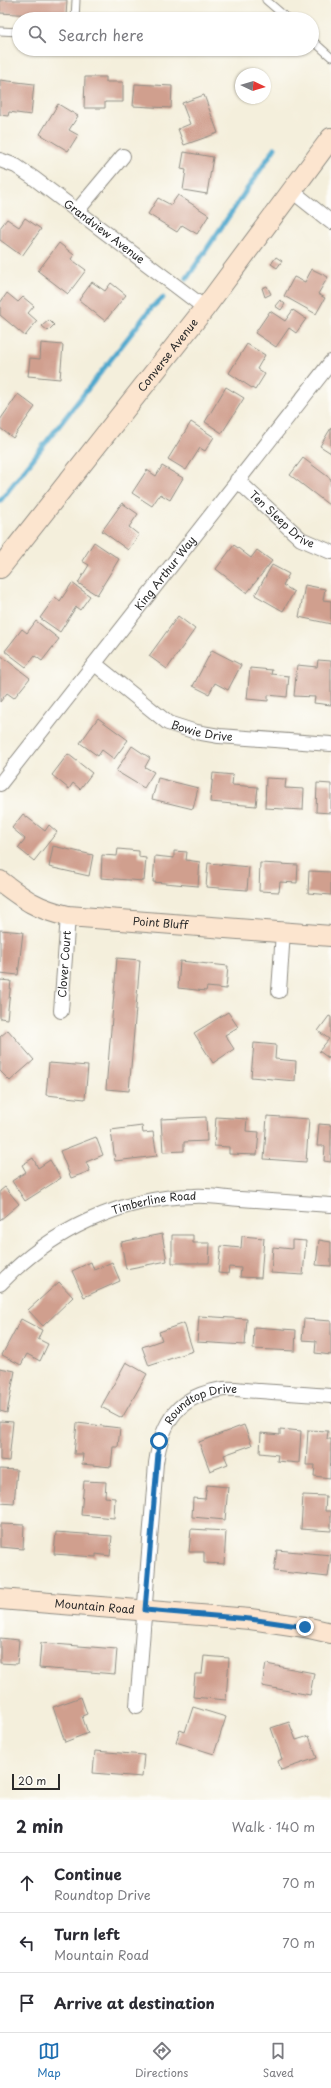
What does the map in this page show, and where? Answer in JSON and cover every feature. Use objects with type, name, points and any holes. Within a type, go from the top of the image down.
[{"type":"street","name":"Converse Avenue","points":[[0,568],[204,308],[331,138]]},
{"type":"street","points":[[77,211],[123,156]]},
{"type":"street","name":"Grandview Avenue","points":[[0,160],[16,166],[204,308]]},
{"type":"street","points":[[292,191],[331,222]]},
{"type":"street","name":"King Arthur Way","points":[[0,784],[331,362]]},
{"type":"street","name":"Ten Sleep Drive","points":[[237,480],[301,538],[331,552]]},
{"type":"street","name":"Bowie Drive","points":[[95,664],[168,723],[196,732],[219,736],[331,744]]},
{"type":"street","name":"Point Bluff","points":[[0,881],[27,902],[45,911],[68,916],[331,936]]},
{"type":"street","name":"Clover Court","points":[[61,1011],[68,916]]},
{"type":"street","points":[[279,991],[284,932]]},
{"type":"street","name":"Timberline Road","points":[[0,1284],[18,1265],[51,1241],[93,1218],[136,1203],[166,1198],[195,1196],[331,1205]]},
{"type":"street","name":"Roundtop Drive","points":[[137,1706],[159,1441],[168,1421],[181,1405],[199,1394],[225,1389],[331,1396]]},
{"type":"street","name":"Mountain Road","points":[[0,1599],[250,1619],[305,1627],[331,1633]]},
{"type":"lane","points":[[75,12],[76,0]]},
{"type":"lane","points":[[266,0],[280,12]]},
{"type":"lane","points":[[0,31],[12,32]]},
{"type":"lane","points":[[319,46],[331,57]]},
{"type":"building","points":[[0,0],[67,0],[66,12],[0,13]]},
{"type":"building","points":[[85,77],[106,77],[106,82],[123,82],[123,102],[105,102],[105,108],[84,108]]},
{"type":"building","points":[[0,80],[34,84],[31,115],[9,112],[8,116],[0,115]]},
{"type":"building","points":[[135,84],[172,86],[171,108],[133,106]]},
{"type":"building","points":[[204,95],[218,133],[184,145],[178,129],[190,124],[182,103]]},
{"type":"building","points":[[58,104],[78,116],[69,130],[78,135],[68,151],[40,134]]},
{"type":"building","points":[[184,152],[213,157],[207,194],[183,190],[186,170],[181,169]]},
{"type":"building","points":[[178,195],[209,215],[197,234],[182,225],[177,232],[148,214],[158,198],[171,205]]},
{"type":"building","points":[[25,218],[41,229],[22,256],[0,240],[0,228],[7,219],[19,227]]},
{"type":"building","points":[[59,243],[74,255],[71,259],[86,270],[68,294],[38,271]]},
{"type":"building","points":[[276,257],[282,261],[277,268],[271,264]]},
{"type":"building","points":[[312,269],[328,277],[318,294],[325,298],[316,314],[284,296],[294,277],[305,282]]},
{"type":"building","points":[[92,282],[105,291],[111,283],[126,295],[105,321],[79,300]]},
{"type":"building","points":[[267,286],[271,294],[265,297],[262,288]]},
{"type":"building","points":[[7,293],[18,302],[23,297],[34,306],[28,313],[37,321],[25,336],[0,315],[0,303]]},
{"type":"building","points":[[280,300],[285,304],[281,310],[275,306]]},
{"type":"building","points":[[293,310],[306,319],[296,333],[289,328],[276,347],[255,333],[270,311],[285,321]]},
{"type":"building","points":[[49,320],[54,325],[48,331],[42,326]]},
{"type":"building","points":[[41,343],[63,345],[60,379],[28,376],[30,358],[40,359]]},
{"type":"building","points":[[247,344],[265,355],[257,369],[265,374],[255,390],[229,373]]},
{"type":"building","points":[[226,387],[244,398],[222,433],[205,422]]},
{"type":"building","points":[[18,394],[35,407],[13,438],[0,428],[0,420]]},
{"type":"building","points":[[191,422],[214,437],[205,451],[200,448],[186,470],[168,459]]},
{"type":"building","points":[[331,428],[331,453],[320,446]]},
{"type":"building","points":[[303,458],[331,479],[329,505],[290,475]]},
{"type":"building","points":[[162,466],[183,478],[170,500],[160,494],[152,506],[132,493],[147,470],[156,476]]},
{"type":"building","points":[[122,503],[138,514],[129,527],[139,535],[128,550],[102,531]]},
{"type":"building","points":[[94,542],[119,559],[97,595],[78,583],[89,565],[82,561]]},
{"type":"building","points":[[234,545],[251,558],[257,550],[272,561],[247,593],[216,569]]},
{"type":"building","points":[[272,565],[289,574],[283,585],[294,592],[283,611],[255,595]]},
{"type":"building","points":[[72,583],[90,596],[80,610],[76,607],[60,632],[40,618],[55,597],[60,601]]},
{"type":"building","points":[[305,585],[325,589],[323,600],[331,601],[331,624],[299,617]]},
{"type":"building","points":[[178,616],[195,629],[167,669],[149,656]]},
{"type":"building","points":[[36,621],[59,639],[42,661],[35,656],[26,667],[5,651],[22,629],[27,633]]},
{"type":"building","points":[[212,650],[241,665],[228,690],[215,683],[209,694],[193,686]]},
{"type":"building","points":[[0,655],[30,678],[14,698],[7,693],[0,702]]},
{"type":"building","points":[[318,660],[331,661],[331,705],[314,703],[315,697],[294,696],[297,665],[317,667]]},
{"type":"building","points":[[250,668],[272,670],[271,674],[289,676],[287,697],[268,695],[268,701],[247,699]]},
{"type":"building","points":[[98,718],[128,740],[114,759],[102,750],[98,756],[80,743]]},
{"type":"building","points":[[132,746],[150,758],[145,767],[154,772],[144,788],[116,771]]},
{"type":"building","points":[[68,754],[92,773],[80,789],[73,783],[69,789],[52,775]]},
{"type":"building","points":[[213,773],[233,775],[232,785],[258,787],[256,806],[210,802]]},
{"type":"building","points":[[158,778],[198,788],[193,809],[152,799]]},
{"type":"building","points":[[266,778],[286,779],[285,788],[304,789],[303,810],[265,808]]},
{"type":"building","points":[[317,783],[331,784],[331,813],[316,812]]},
{"type":"building","points":[[23,814],[45,831],[49,825],[57,832],[34,861],[18,848],[25,839],[12,828]]},
{"type":"building","points":[[53,846],[93,855],[89,876],[49,867]]},
{"type":"building","points":[[118,849],[139,851],[139,857],[146,858],[144,881],[101,878],[102,855],[117,856]]},
{"type":"building","points":[[174,851],[187,852],[186,860],[200,862],[198,886],[153,882],[155,856],[174,858]]},
{"type":"building","points":[[208,863],[249,867],[247,890],[206,887]]},
{"type":"building","points":[[260,863],[298,865],[297,883],[280,882],[279,892],[259,891]]},
{"type":"building","points":[[309,871],[331,872],[331,895],[308,893]]},
{"type":"building","points":[[0,930],[23,932],[18,975],[0,973]]},
{"type":"building","points":[[117,958],[140,960],[129,1091],[106,1089]]},
{"type":"building","points":[[180,961],[228,966],[226,989],[207,987],[206,991],[178,988]]},
{"type":"building","points":[[0,980],[11,981],[7,1019],[0,1018]]},
{"type":"building","points":[[228,1012],[238,1027],[225,1035],[234,1049],[213,1063],[194,1033]]},
{"type":"building","points":[[329,1016],[331,1017],[331,1060],[319,1051],[329,1039],[318,1031]]},
{"type":"building","points":[[8,1030],[34,1060],[10,1081],[0,1071],[0,1037]]},
{"type":"building","points":[[254,1043],[276,1045],[275,1059],[296,1061],[295,1081],[251,1077]]},
{"type":"building","points":[[49,1063],[88,1066],[85,1099],[46,1095]]},
{"type":"building","points":[[267,1116],[309,1119],[306,1162],[264,1159]]},
{"type":"building","points":[[206,1117],[207,1141],[184,1142],[184,1151],[163,1152],[161,1119]]},
{"type":"building","points":[[216,1117],[247,1119],[246,1131],[259,1132],[257,1155],[229,1154],[229,1147],[214,1146]]},
{"type":"building","points":[[319,1124],[331,1125],[331,1162],[324,1161],[325,1146],[317,1146]]},
{"type":"building","points":[[142,1126],[143,1133],[153,1132],[157,1156],[115,1161],[111,1130]]},
{"type":"building","points":[[96,1137],[103,1155],[86,1162],[90,1171],[71,1178],[60,1151]]},
{"type":"building","points":[[33,1158],[38,1168],[50,1160],[61,1178],[25,1201],[12,1181],[26,1172],[22,1165]]},
{"type":"building","points":[[5,1187],[19,1204],[0,1220],[0,1191]]},
{"type":"building","points":[[162,1234],[167,1261],[126,1269],[121,1242]]},
{"type":"building","points":[[172,1235],[193,1235],[193,1243],[210,1243],[209,1263],[172,1263]]},
{"type":"building","points":[[242,1236],[264,1238],[261,1278],[240,1277],[241,1268],[229,1267],[228,1274],[218,1273],[221,1246],[241,1248]]},
{"type":"building","points":[[292,1240],[306,1241],[303,1275],[271,1273],[273,1247],[292,1249]]},
{"type":"building","points":[[319,1240],[331,1242],[331,1266],[316,1265]]},
{"type":"building","points":[[91,1262],[94,1270],[112,1262],[120,1281],[84,1297],[72,1271]]},
{"type":"building","points":[[59,1282],[73,1297],[43,1326],[28,1310]]},
{"type":"building","points":[[199,1316],[247,1319],[245,1345],[197,1342]]},
{"type":"building","points":[[21,1319],[42,1330],[38,1339],[48,1344],[40,1361],[27,1354],[21,1365],[2,1355]]},
{"type":"building","points":[[304,1319],[331,1321],[331,1355],[315,1353],[316,1341],[302,1340]]},
{"type":"building","points":[[184,1323],[193,1351],[149,1366],[142,1347],[162,1340],[159,1332]]},
{"type":"building","points":[[254,1327],[296,1330],[295,1351],[253,1349]]},
{"type":"building","points":[[126,1362],[147,1374],[122,1418],[101,1407]]},
{"type":"building","points":[[0,1368],[15,1371],[7,1413],[0,1411]]},
{"type":"building","points":[[0,1421],[13,1422],[9,1461],[0,1460]]},
{"type":"building","points":[[77,1423],[120,1428],[118,1447],[113,1447],[111,1467],[82,1464],[83,1454],[74,1454]]},
{"type":"building","points":[[244,1425],[252,1445],[224,1455],[228,1464],[210,1471],[199,1442]]},
{"type":"building","points":[[280,1429],[301,1431],[299,1463],[277,1461],[278,1455],[260,1453],[261,1433],[280,1435]]},
{"type":"building","points":[[308,1430],[328,1431],[327,1439],[331,1439],[330,1478],[314,1476],[315,1465],[306,1465]]},
{"type":"building","points":[[0,1469],[17,1470],[14,1504],[0,1503]]},
{"type":"building","points":[[84,1481],[106,1482],[105,1497],[115,1498],[114,1518],[81,1515]]},
{"type":"building","points":[[207,1485],[228,1487],[225,1520],[192,1517],[193,1498],[205,1499]]},
{"type":"building","points":[[303,1495],[326,1496],[325,1511],[331,1511],[331,1531],[301,1529]]},
{"type":"building","points":[[0,1524],[24,1525],[23,1549],[0,1547]]},
{"type":"building","points":[[191,1529],[226,1531],[224,1564],[204,1563],[204,1552],[189,1552]]},
{"type":"building","points":[[56,1532],[112,1536],[110,1556],[96,1554],[96,1557],[54,1554]]},
{"type":"building","points":[[277,1550],[331,1555],[328,1577],[274,1571]]},
{"type":"building","points":[[0,1638],[19,1640],[17,1664],[0,1663]]},
{"type":"building","points":[[41,1643],[117,1649],[115,1674],[39,1668]]},
{"type":"building","points":[[204,1656],[229,1658],[226,1700],[193,1697],[195,1674],[202,1674]]},
{"type":"building","points":[[266,1664],[314,1673],[310,1695],[262,1686]]},
{"type":"building","points":[[81,1697],[87,1714],[82,1716],[88,1733],[65,1742],[53,1707]]},
{"type":"building","points":[[193,1707],[226,1717],[214,1754],[176,1742],[180,1730],[185,1732]]},
{"type":"building","points":[[289,1722],[296,1740],[309,1736],[317,1758],[281,1770],[278,1761],[282,1759],[271,1728]]},
{"type":"building","points":[[95,1751],[144,1755],[142,1777],[93,1773]]},
{"type":"waterway","points":[[187,278],[275,148]]},
{"type":"waterway","points":[[0,501],[152,307],[163,298]]},
{"type":"route","points":[[159,1441],[145,1610],[250,1619],[305,1627]]}]
